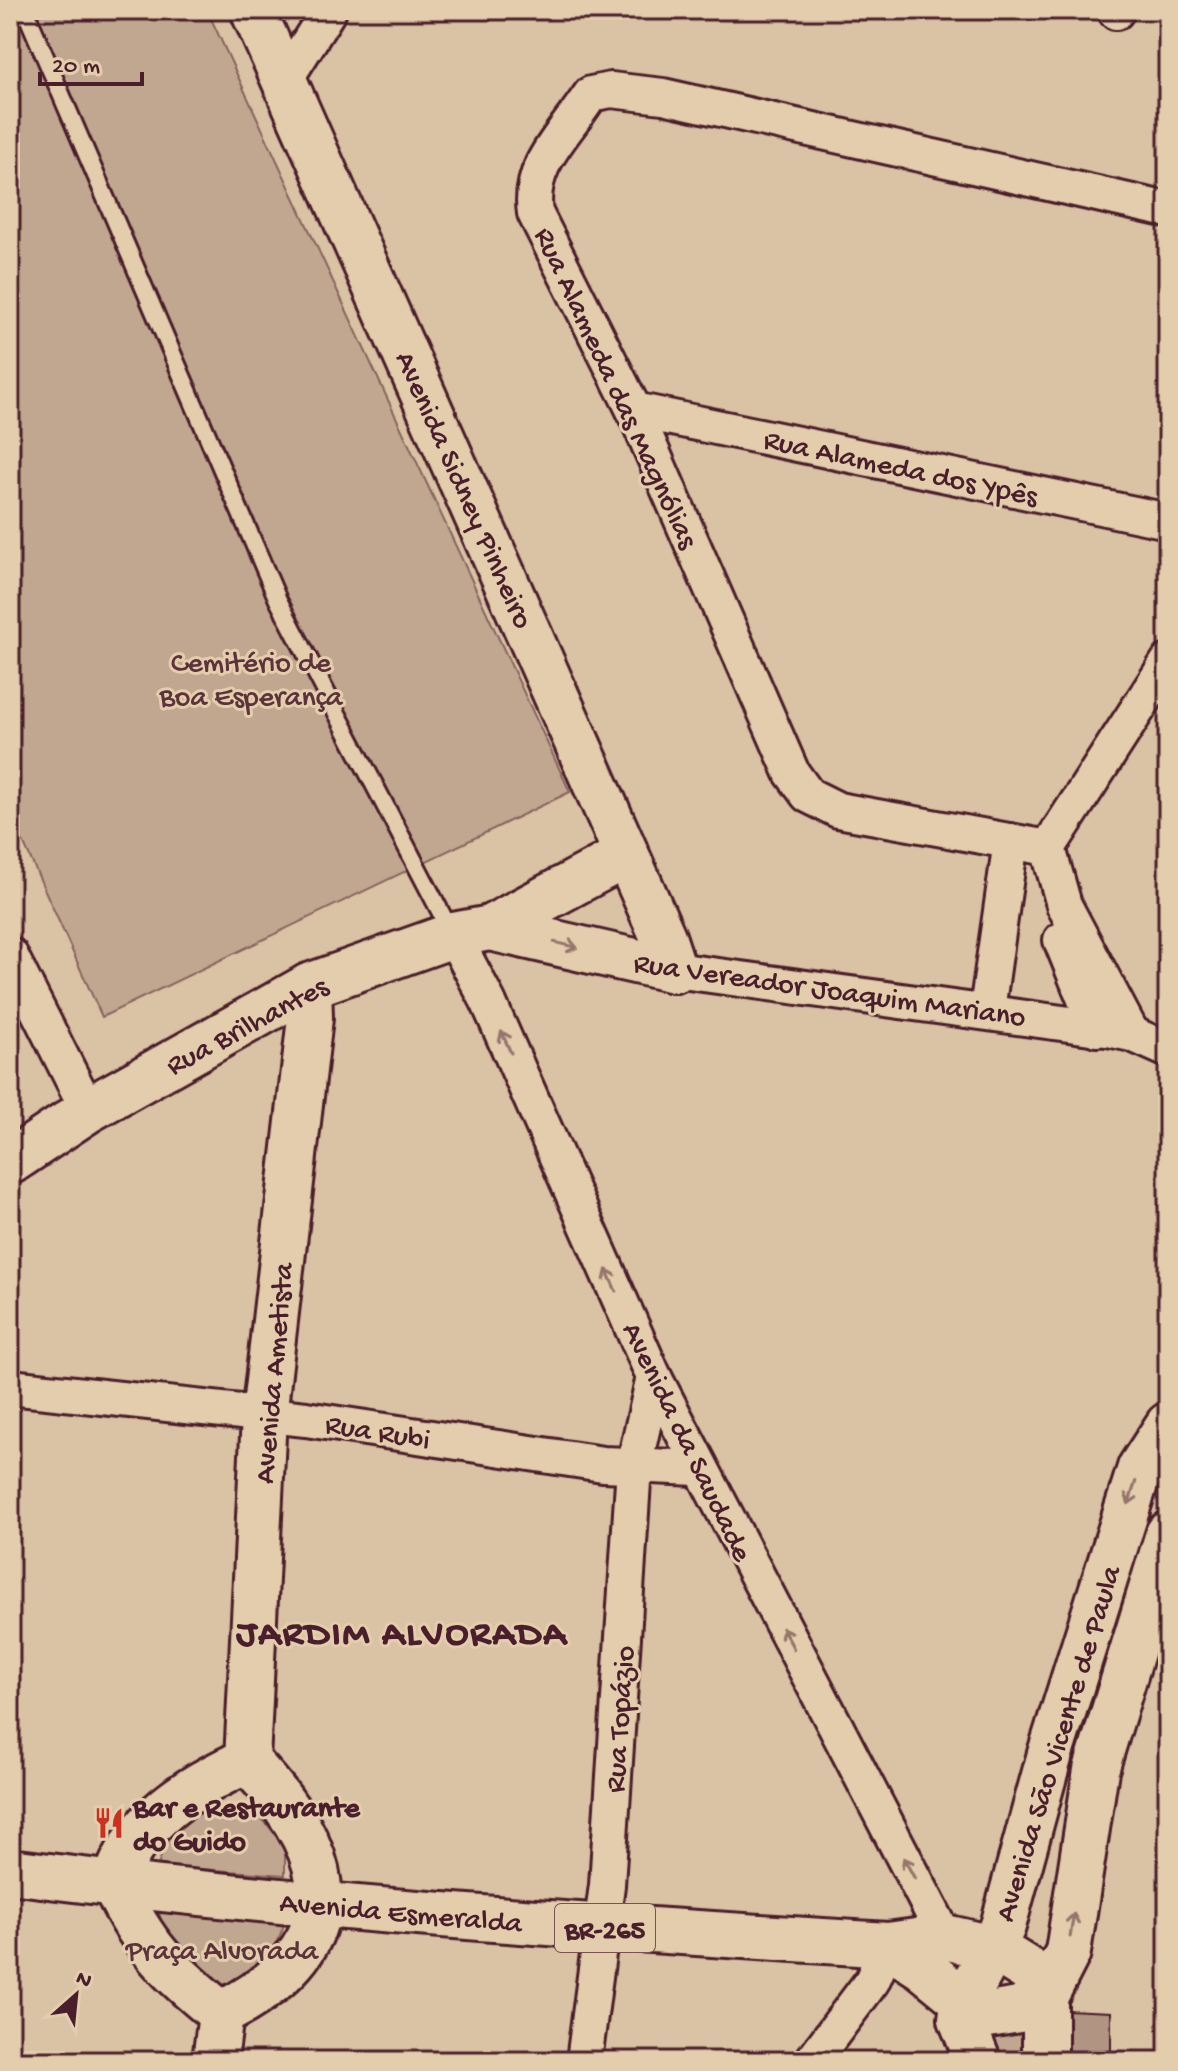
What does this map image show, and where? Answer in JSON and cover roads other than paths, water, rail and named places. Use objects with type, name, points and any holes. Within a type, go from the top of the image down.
[{"type":"street","name":"Avenida Sidney Pinheiro","points":[[253,10],[286,78],[674,970]]},
{"type":"street","points":[[286,78],[329,10]]},
{"type":"street","name":"Rua Alameda das Magnólias","points":[[1027,844],[838,810],[808,795],[792,773],[634,410],[535,213],[532,194],[537,174],[584,104],[599,91],[663,96],[1168,210]]},
{"type":"street","name":"Rua Alameda dos Ypês","points":[[634,410],[1168,521]]},
{"type":"street","points":[[987,1010],[1027,844],[1168,662]]},
{"type":"street","points":[[1027,844],[1097,1029]]},
{"type":"street","points":[[1027,844],[1064,905],[1132,1034]]},
{"type":"street","name":"Rua Brilhantes","points":[[10,1162],[88,1110],[309,986],[472,932],[626,855]]},
{"type":"street","name":"Rua Vereador Joaquim Mariano","points":[[472,932],[674,970],[987,1010],[1132,1034],[1168,1050]]},
{"type":"street","name":"Avenida da Saudade","points":[[472,932],[488,1001],[654,1377],[698,1468],[945,1937]]},
{"type":"street","points":[[10,955],[88,1110]]},
{"type":"street","name":"Avenida Ametista","points":[[247,1761],[264,1416],[310,1018],[309,986]]},
{"type":"street","name":"Rua Topázio","points":[[584,2061],[602,1927],[634,1466],[654,1377]]},
{"type":"street","name":"Rua Rubi","points":[[10,1387],[264,1416],[634,1466],[698,1468]]},
{"type":"street","name":"Avenida São Vicente de Paula","points":[[963,2004],[1003,1926],[1050,1754],[1140,1468],[1168,1425]]},
{"type":"street","name":"Avenida São Vicente de Paula","points":[[1045,2061],[1045,1997],[1068,1952],[1096,1770],[1168,1534]]},
{"type":"street","points":[[1090,1625],[1135,1637]]},
{"type":"street","points":[[1050,1754],[1096,1770]]},
{"type":"street","points":[[247,1761],[275,1790],[292,1815],[316,1868],[322,1904],[312,1934],[283,1972],[259,1995],[221,2014],[160,1962],[134,1926],[114,1884],[123,1857],[145,1828],[203,1781],[247,1761]]},
{"type":"street","name":"Avenida Esmeralda","points":[[10,1871],[322,1904],[602,1927],[888,1945],[945,1937],[993,1948],[1030,1971],[1045,1997]]},
{"type":"street","points":[[812,2061],[872,1981],[888,1945]]},
{"type":"street","name":"Avenida Esmeralda","points":[[888,1945],[922,1967],[963,2004]]},
{"type":"street","name":"BR-265","points":[[963,2004],[982,2016],[1019,2010],[1045,1997]]},
{"type":"street","points":[[963,2004],[961,2019],[978,2061]]},
{"type":"street","points":[[215,2061],[221,2014]]},
{"type":"lane","points":[[25,10],[278,600],[472,932]]},
{"type":"place","name":"Bar e Restaurante do Guido","points":[[109,1823]]},
{"type":"district","name":"JARDIM ALVORADA","points":[[402,1630]]},
{"type":"park label","name":"Cemitério de Boa Esperança","points":[[251,678]]},
{"type":"park label","name":"Praça Alvorada","points":[[222,1949]]}]
